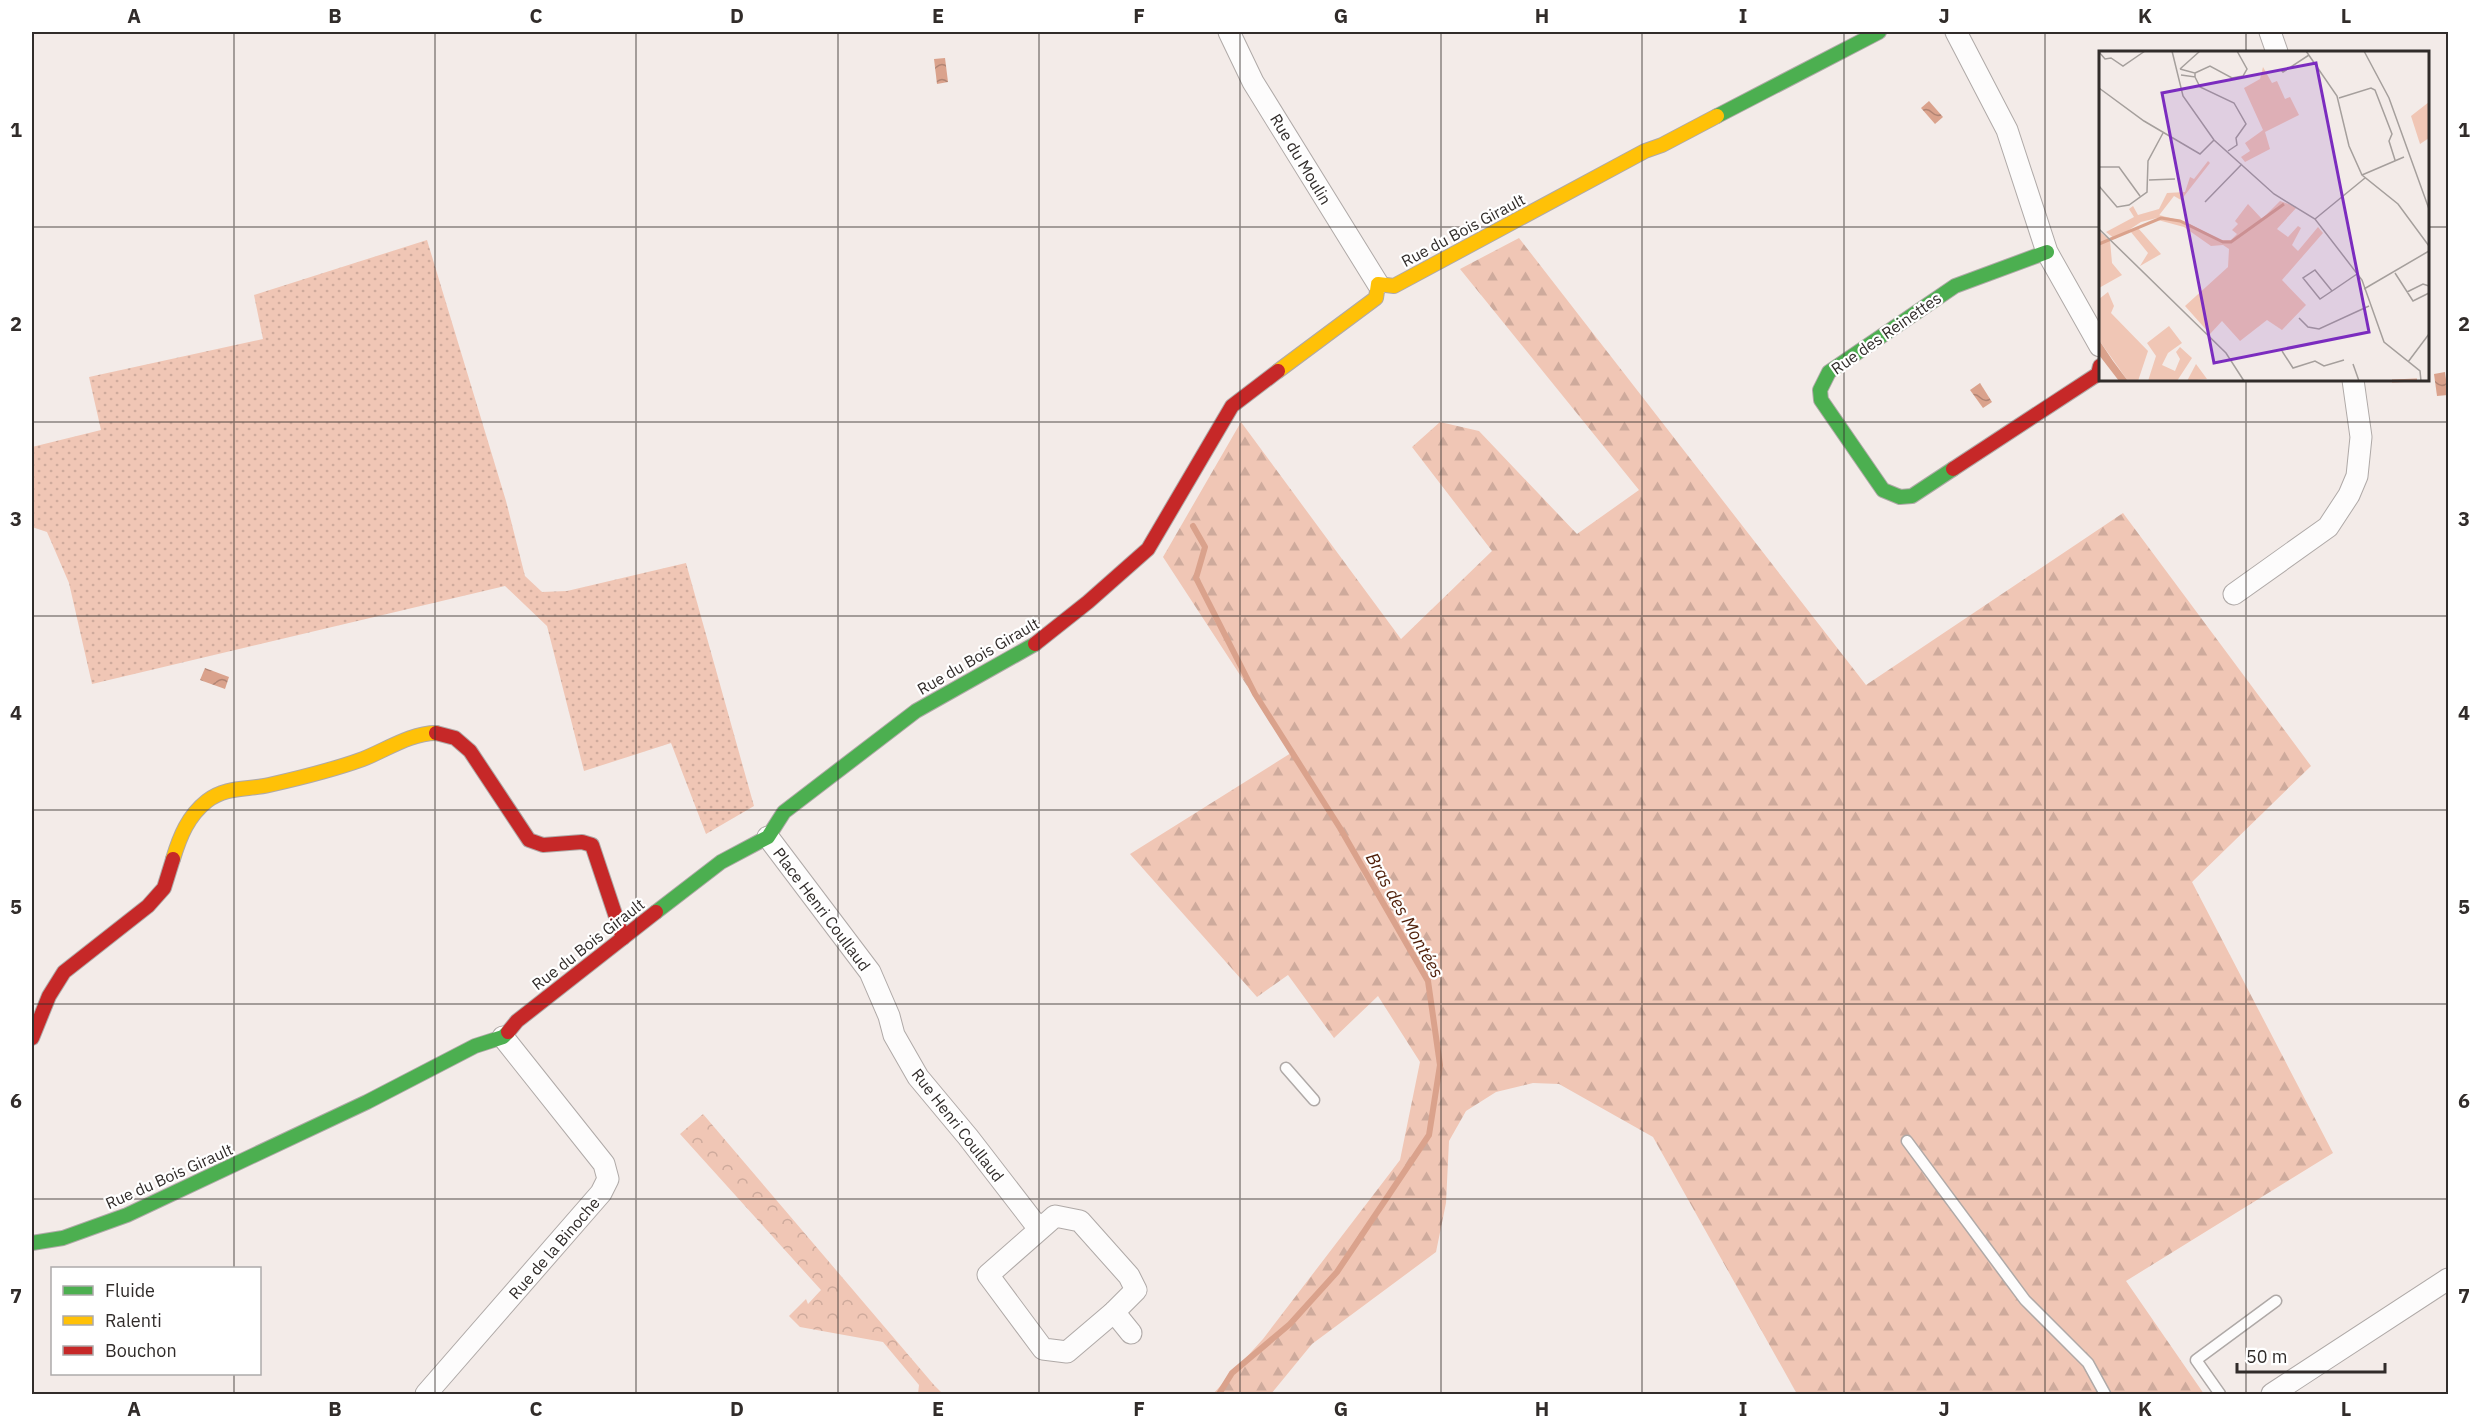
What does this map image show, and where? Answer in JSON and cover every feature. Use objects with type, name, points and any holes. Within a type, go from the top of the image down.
[{"type":"street","name":"Rue du Moulin","points":[[1230,32],[1253,82],[1378,284]]},
{"type":"street","name":"Rue du Bois Girault","points":[[32,1243],[63,1238],[127,1215],[367,1102],[475,1046],[502,1037],[517,1021],[721,862],[768,837],[784,812],[916,711],[1044,639],[1148,549],[1232,406],[1376,298],[1378,284],[1394,286],[1645,151],[1662,145],[1879,32]]},
{"type":"street","points":[[1956,32],[2007,130],[2047,252],[2099,344]]},
{"type":"street","points":[[2270,32],[2277,51]]},
{"type":"street","name":"Rue des Reinettes","points":[[2047,252],[1955,286],[1829,372],[1820,390],[1821,400],[1883,490],[1900,497],[1912,496],[2098,374],[2099,370]]},
{"type":"street","points":[[2234,594],[2328,527],[2349,495],[2357,476],[2361,437],[2353,381]]},
{"type":"street","points":[[32,1038],[50,996],[64,972],[148,906],[164,888],[180,837],[192,814],[209,799],[228,790],[267,786],[360,760],[409,737],[423,733],[439,733],[455,738],[470,751],[529,840],[543,845],[582,842],[592,845],[623,938]]},
{"type":"street","name":"Place Henri Coullaud","points":[[768,837],[870,972],[889,1016]]},
{"type":"street","name":"Rue Henri Coullaud","points":[[889,1016],[894,1035],[918,1077],[1039,1229]]},
{"type":"street","name":"Rue de la Binoche","points":[[426,1395],[602,1193],[608,1179],[604,1164],[502,1037]]},
{"type":"street","points":[[1055,1216],[1080,1221],[1129,1276],[1136,1290],[1067,1352],[1043,1349],[987,1275],[1039,1229],[1055,1216]]},
{"type":"street","points":[[2272,1395],[2448,1279]]},
{"type":"street","points":[[1114,1312],[1131,1333]]},
{"type":"lane","points":[[1286,1068],[1314,1100]]},
{"type":"lane","points":[[1907,1141],[2025,1300],[2088,1364],[2105,1395]]},
{"type":"lane","points":[[2220,1395],[2196,1360],[2276,1301]]},
{"type":"green space","points":[[1519,238],[1866,685],[2123,513],[2311,766],[2192,882],[2333,1153],[2126,1281],[2204,1394],[1797,1394],[1653,1137],[1559,1084],[1533,1083],[1496,1092],[1466,1111],[1449,1141],[1446,1203],[1436,1252],[1312,1344],[1271,1394],[1213,1394],[1263,1339],[1400,1160],[1420,1062],[1378,996],[1334,1038],[1288,975],[1257,997],[1130,854],[1291,753],[1163,557],[1241,422],[1401,639],[1492,551],[1412,447],[1440,422],[1479,431],[1577,534],[1639,490],[1460,269]]},
{"type":"green space","points":[[427,240],[506,501],[525,576],[542,592],[567,591],[686,563],[754,806],[706,834],[671,743],[584,771],[547,626],[505,586],[92,684],[69,583],[47,532],[32,527],[32,447],[101,430],[89,377],[263,339],[254,295]]},
{"type":"green space","points":[[703,1114],[943,1394],[918,1394],[919,1385],[883,1342],[800,1327],[789,1316],[806,1299],[808,1304],[821,1290],[680,1134]]},
{"type":"water","points":[[945,58],[948,82],[937,84],[934,59]]},
{"type":"water","points":[[1929,101],[1943,117],[1935,124],[1921,108]]},
{"type":"water","points":[[2445,372],[2448,395],[2437,396],[2434,374]]},
{"type":"water","points":[[1980,383],[1992,402],[1983,408],[1970,390]]},
{"type":"water","points":[[205,668],[229,677],[225,689],[200,680]]},
{"type":"waterway","name":"Bras des Montées","points":[[1193,526],[1205,547],[1196,578],[1255,694],[1340,828],[1428,981],[1440,1065],[1429,1135],[1337,1272],[1290,1324],[1232,1373],[1219,1394]]},
{"type":"traffic: fast","points":[[1717,116],[1879,32]]},
{"type":"traffic: fast","points":[[1953,469],[1912,496],[1900,497],[1883,490],[1821,400],[1820,390],[1829,372],[1955,286],[2047,252]]},
{"type":"traffic: fast","points":[[656,912],[721,862],[768,837],[784,812],[916,711],[1035,644]]},
{"type":"traffic: fast","points":[[32,1243],[63,1238],[127,1215],[367,1102],[475,1046],[503,1037],[508,1032]]},
{"type":"traffic: slow","points":[[1278,371],[1376,298],[1378,284],[1394,286],[1645,151],[1662,145],[1717,116]]},
{"type":"traffic: slow","points":[[173,859],[190,820],[200,807],[214,796],[328,770],[363,759],[408,739],[436,733]]},
{"type":"traffic: jam","points":[[1953,469],[2098,374],[2099,370]]},
{"type":"traffic: jam","points":[[1035,644],[1088,602],[1148,549],[1232,406],[1278,371]]},
{"type":"traffic: jam","points":[[436,733],[455,738],[470,751],[529,840],[543,845],[582,842],[592,845],[623,938]]},
{"type":"traffic: jam","points":[[32,1038],[49,996],[64,972],[148,906],[164,888],[173,859]]},
{"type":"traffic: jam","points":[[508,1032],[517,1021],[656,912]]}]
